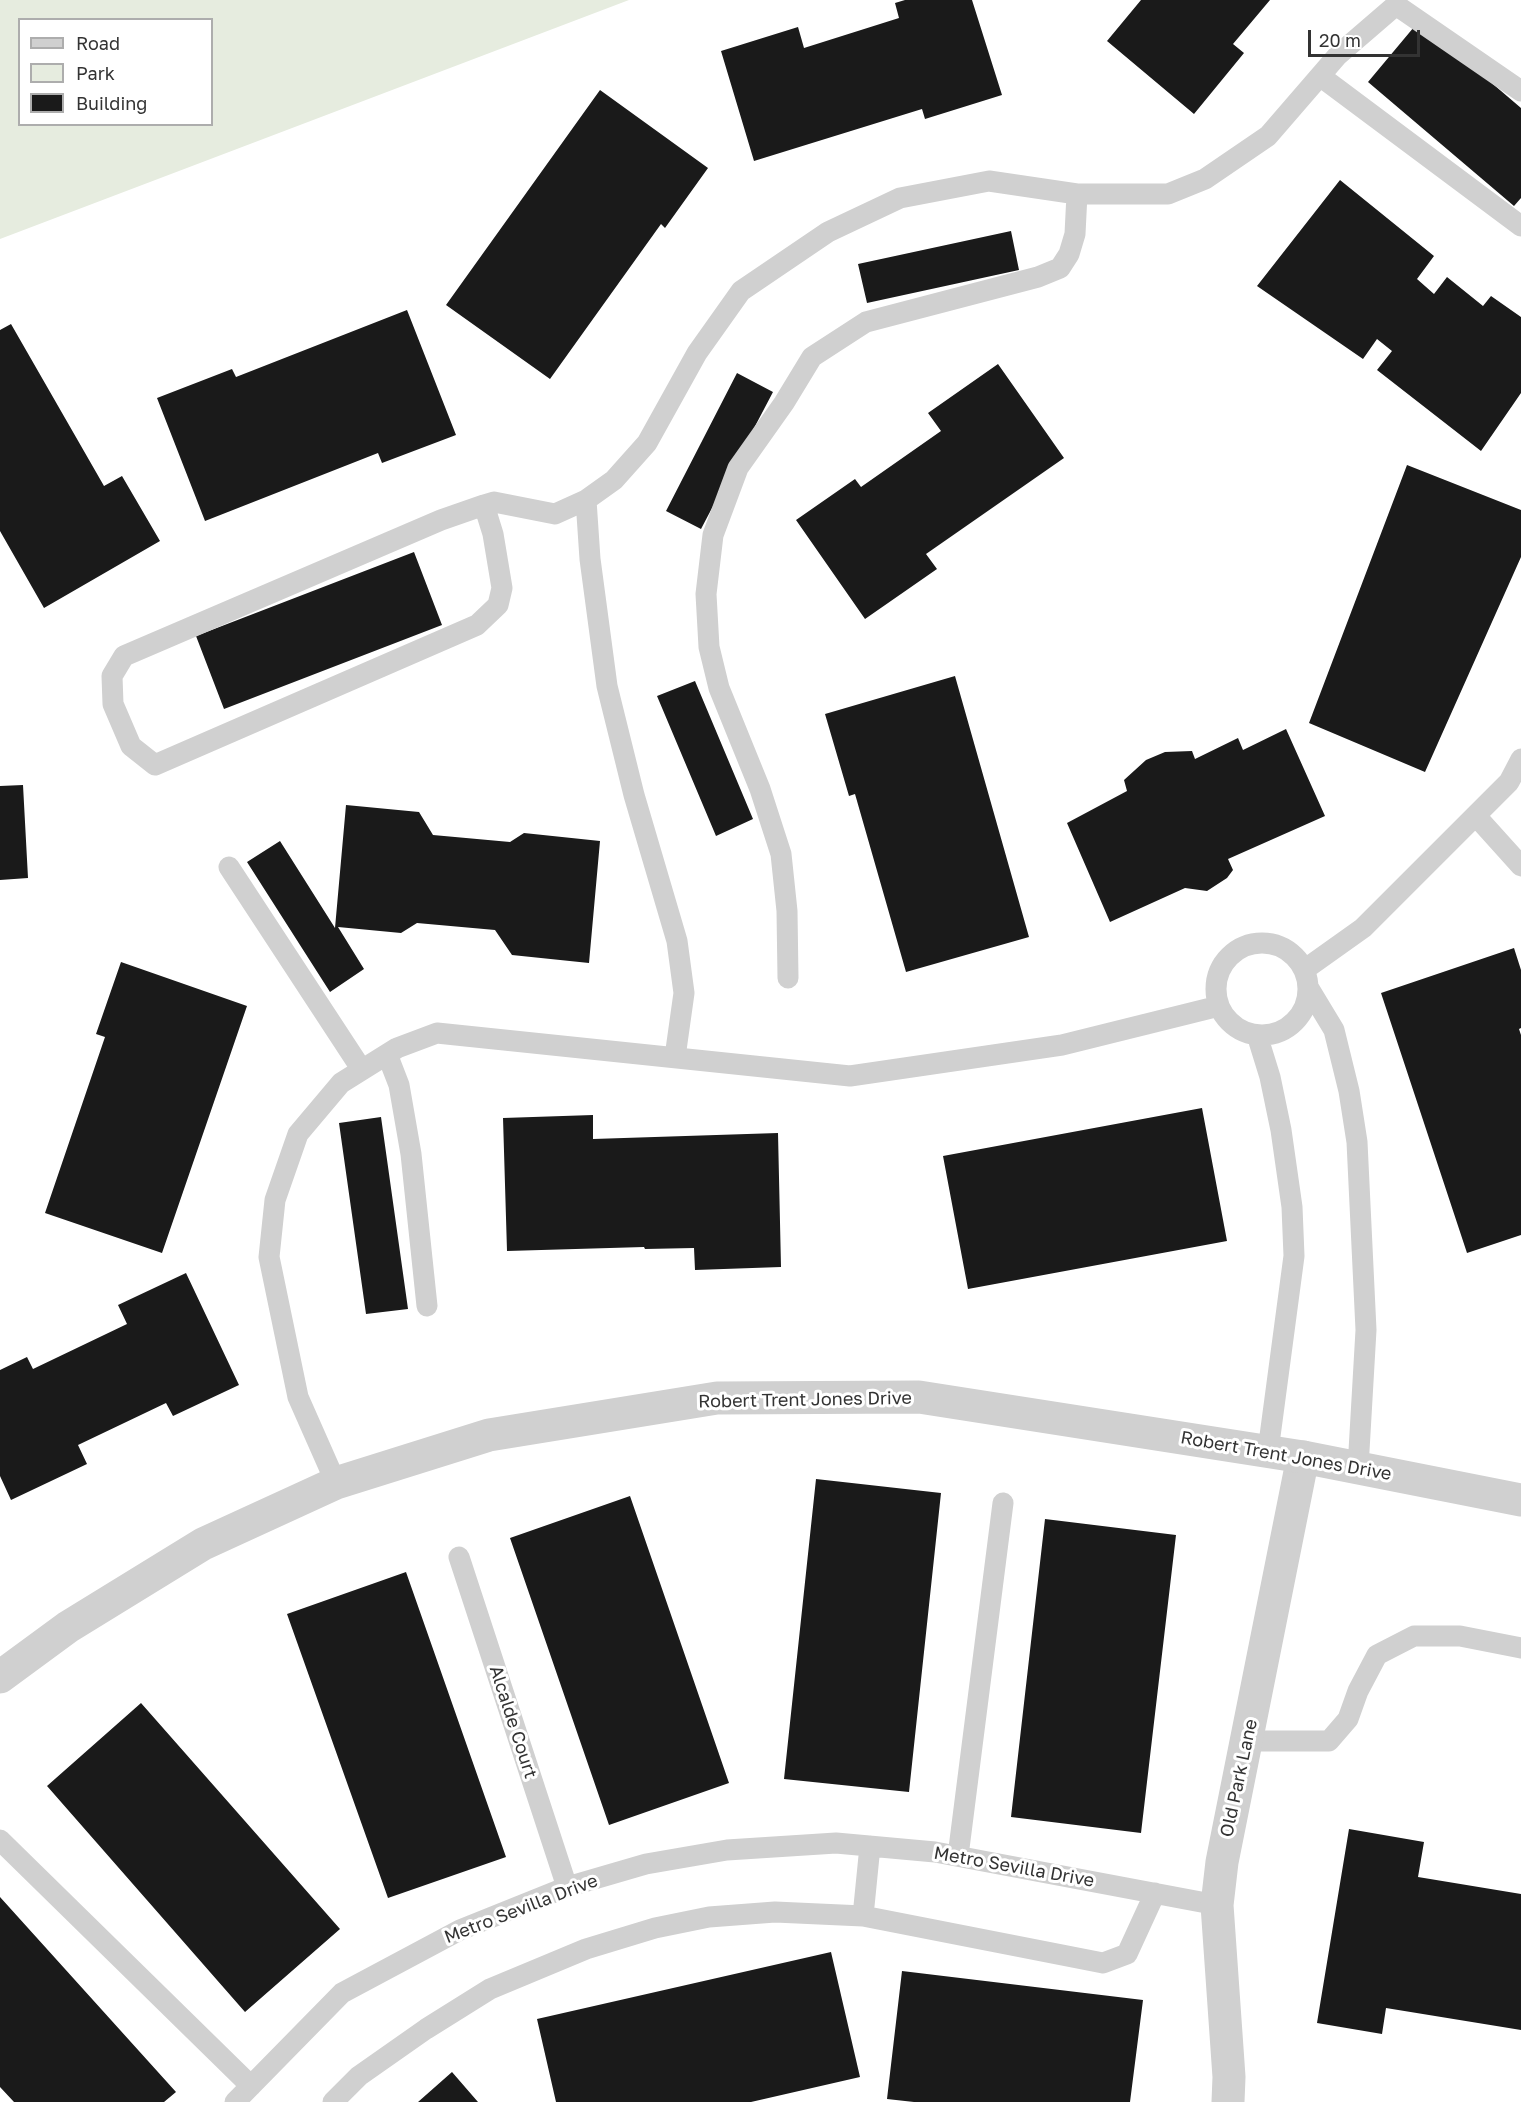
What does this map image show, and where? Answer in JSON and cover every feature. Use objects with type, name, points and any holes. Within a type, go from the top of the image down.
[{"type":"street","name":"Robert Trent Jones Drive","points":[[0,1677],[68,1627],[203,1544],[336,1483],[489,1435],[717,1398],[919,1397],[1268,1451],[1521,1500]]},
{"type":"street","name":"Old Park Lane","points":[[1228,2102],[1229,2078],[1217,1905],[1222,1862],[1303,1457]]},
{"type":"lane","points":[[484,505],[493,534],[502,588],[498,605],[477,625],[155,765],[131,746],[113,704],[112,676],[124,656],[441,520],[484,505],[494,502],[555,514],[586,500],[614,480],[647,443],[697,353],[741,291],[828,232],[900,198],[989,181],[1077,194],[1168,194],[1205,179],[1268,136],[1338,54],[1396,5],[1521,91]]},
{"type":"lane","points":[[1320,76],[1521,225]]},
{"type":"lane","points":[[788,978],[787,911],[781,854],[760,789],[719,688],[709,647],[706,594],[712,535],[738,468],[784,403],[812,357],[866,322],[1038,277],[1060,268],[1069,254],[1075,234],[1077,194]]},
{"type":"lane","points":[[586,500],[590,559],[607,686],[634,795],[677,941],[684,993],[675,1057]]},
{"type":"lane","points":[[1358,1468],[1366,1330],[1357,1142],[1349,1091],[1334,1030],[1306,979],[1297,960],[1282,948],[1263,943],[1250,944],[1238,950],[1228,958],[1216,981],[1219,1006],[1234,1026],[1257,1035],[1273,1034],[1287,1028],[1299,1017],[1306,1003],[1306,979],[1363,928],[1476,816],[1509,782],[1521,759]]},
{"type":"lane","points":[[1476,816],[1521,866]]},
{"type":"lane","points":[[229,867],[362,1070]]},
{"type":"lane","points":[[336,1483],[298,1397],[269,1257],[275,1200],[298,1134],[341,1083],[397,1048],[437,1033],[850,1076],[1062,1046],[1219,1006]]},
{"type":"lane","points":[[1257,1035],[1270,1077],[1281,1130],[1292,1207],[1294,1256],[1268,1451]]},
{"type":"lane","points":[[387,1054],[399,1085],[411,1154],[427,1306]]},
{"type":"lane","points":[[958,1856],[1003,1503]]},
{"type":"lane","name":"Alcalde Court","points":[[459,1557],[567,1887]]},
{"type":"lane","points":[[1247,1741],[1329,1741],[1348,1719],[1358,1691],[1377,1655],[1414,1636],[1460,1636],[1521,1648]]},
{"type":"lane","points":[[0,1840],[251,2086]]},
{"type":"lane","name":"Metro Sevilla Drive","points":[[235,2102],[342,1993],[460,1930],[567,1887],[646,1864],[727,1851],[837,1843],[935,1852],[1217,1905]]},
{"type":"lane","points":[[863,1916],[870,1846]]},
{"type":"lane","points":[[333,2102],[359,2076],[426,2029],[490,1989],[586,1949],[655,1928],[709,1917],[775,1912],[863,1916],[1103,1963],[1127,1954],[1155,1893]]},
{"type":"green space","points":[[0,0],[629,0],[0,239]]},
{"type":"building","points":[[905,0],[972,0],[1002,95],[925,119],[922,109],[754,161],[721,51],[798,27],[804,48],[899,18],[895,3]]},
{"type":"building","points":[[1141,0],[1270,0],[1233,44],[1244,53],[1194,114],[1107,41]]},
{"type":"building","points":[[1419,21],[1521,108],[1521,198],[1514,206],[1368,82]]},
{"type":"building","points":[[600,90],[708,168],[665,228],[661,224],[550,379],[446,305]]},
{"type":"building","points":[[1340,180],[1434,256],[1417,279],[1434,294],[1447,277],[1483,306],[1491,296],[1521,317],[1521,393],[1481,451],[1377,370],[1392,351],[1377,339],[1363,359],[1257,286]]},
{"type":"building","points":[[1011,231],[1019,270],[867,303],[858,264]]},
{"type":"building","points":[[407,310],[456,435],[382,463],[378,453],[205,521],[157,398],[232,369],[236,377]]},
{"type":"building","points":[[11,324],[104,486],[122,476],[160,541],[44,608],[0,531],[0,330]]},
{"type":"building","points":[[998,364],[1064,458],[926,554],[937,569],[865,619],[796,520],[855,479],[861,487],[941,431],[928,413]]},
{"type":"building","points":[[737,373],[773,392],[701,529],[666,511]]},
{"type":"building","points":[[1407,465],[1521,510],[1521,557],[1425,772],[1309,723]]},
{"type":"building","points":[[414,552],[442,625],[224,709],[196,636]]},
{"type":"building","points":[[955,676],[1029,937],[906,972],[855,794],[849,796],[825,714]]},
{"type":"building","points":[[695,681],[753,819],[716,836],[657,696]]},
{"type":"building","points":[[1286,729],[1325,816],[1228,859],[1233,870],[1227,878],[1207,891],[1185,888],[1110,922],[1067,823],[1127,791],[1124,780],[1146,760],[1165,752],[1192,751],[1195,759],[1238,738],[1243,750]]},
{"type":"building","points":[[23,785],[28,878],[0,880],[0,786]]},
{"type":"building","points":[[346,805],[419,812],[433,835],[510,842],[524,833],[600,841],[589,963],[512,955],[495,930],[417,923],[401,933],[338,927],[364,969],[330,992],[247,862],[280,841],[335,928]]},
{"type":"building","points":[[1514,948],[1521,970],[1521,1028],[1519,1029],[1521,1035],[1521,1235],[1467,1253],[1381,993]]},
{"type":"building","points":[[121,962],[247,1006],[162,1253],[45,1213],[105,1037],[96,1034]]},
{"type":"building","points":[[1202,1108],[1227,1241],[968,1289],[943,1156]]},
{"type":"building","points":[[593,1115],[593,1139],[778,1133],[781,1267],[695,1270],[694,1248],[645,1249],[644,1247],[507,1251],[503,1118]]},
{"type":"building","points":[[381,1117],[408,1309],[366,1314],[339,1123]]},
{"type":"building","points":[[186,1273],[239,1385],[173,1416],[166,1403],[78,1445],[87,1464],[11,1500],[0,1476],[0,1370],[27,1357],[33,1369],[127,1324],[118,1305]]},
{"type":"building","points":[[816,1479],[941,1493],[909,1792],[784,1779]]},
{"type":"building","points":[[630,1496],[729,1783],[609,1825],[510,1538]]},
{"type":"building","points":[[1045,1519],[1176,1535],[1141,1833],[1011,1817]]},
{"type":"building","points":[[406,1572],[506,1857],[388,1898],[287,1614]]},
{"type":"building","points":[[141,1703],[340,1929],[245,2012],[47,1786]]},
{"type":"building","points":[[1349,1829],[1424,1842],[1418,1877],[1521,1894],[1521,2030],[1386,2008],[1382,2034],[1317,2023]]},
{"type":"building","points":[[0,1897],[176,2092],[164,2102],[14,2102],[0,2087]]},
{"type":"building","points":[[831,1952],[860,2077],[751,2102],[556,2102],[537,2019]]},
{"type":"building","points":[[902,1971],[1143,2000],[1130,2102],[914,2102],[887,2099]]},
{"type":"building","points":[[452,2072],[478,2102],[418,2102]]}]
